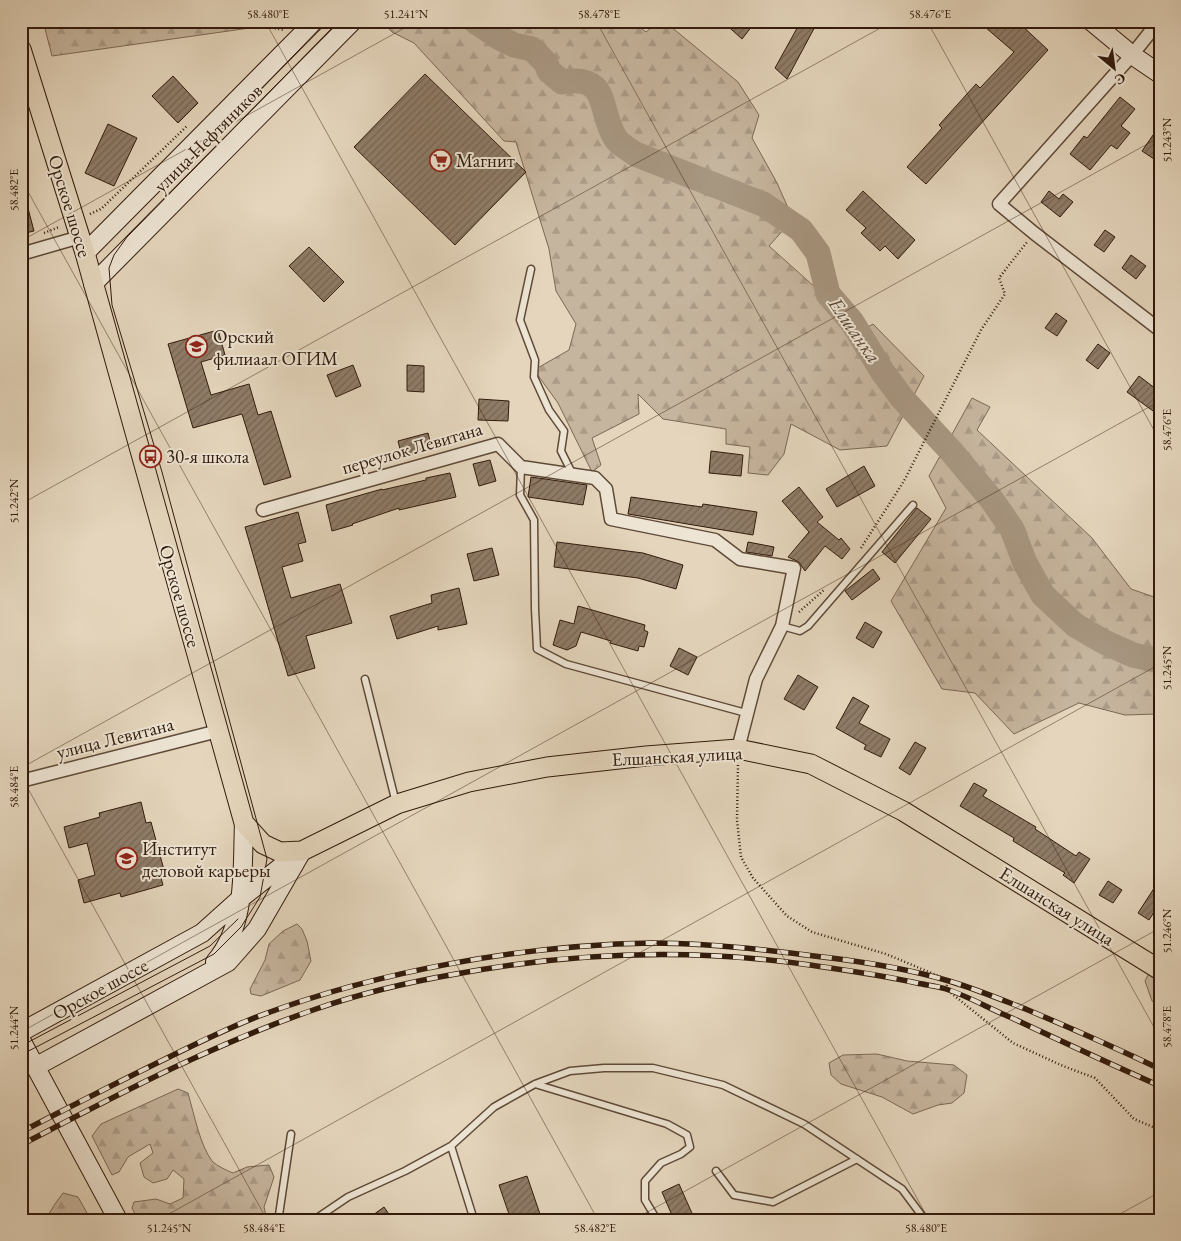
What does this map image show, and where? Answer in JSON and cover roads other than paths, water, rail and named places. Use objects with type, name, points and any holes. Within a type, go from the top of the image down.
[{"type":"main road","name":"улица Нефтяников","points":[[80,237],[315,21]]},
{"type":"main road","name":"улица Нефтяников","points":[[93,284],[353,21]]},
{"type":"main road","points":[[1091,21],[1160,74]]},
{"type":"main road","name":"Орское шоссе","points":[[21,49],[80,237],[244,823],[240,898],[202,933],[21,1032]]},
{"type":"main road","name":"Елшанская улица","points":[[302,850],[397,804],[469,782],[547,766],[738,749],[811,764],[903,811],[1160,970]]},
{"type":"main road","points":[[244,823],[263,844],[280,852],[302,850]]},
{"type":"main road","points":[[203,976],[224,952],[232,937],[240,898],[302,850]]},
{"type":"main road","points":[[35,1067],[228,962],[257,929],[302,850]]},
{"type":"main road","points":[[21,1040],[118,1220]]},
{"type":"street","points":[[1159,21],[999,204],[1160,330]]},
{"type":"street","points":[[21,254],[80,237]]},
{"type":"street","name":"переулок Левитана","points":[[263,510],[498,444],[521,467]]},
{"type":"street","points":[[521,467],[595,478],[606,489],[611,519],[715,540],[740,559],[794,568],[782,626],[756,679],[738,749]]},
{"type":"street","name":"улица Левитана","points":[[21,781],[218,731]]},
{"type":"lane","points":[[531,269],[520,320],[535,360],[534,377],[549,410],[564,432],[561,451],[573,475]]},
{"type":"lane","points":[[521,467],[520,495],[534,520],[537,649],[566,664],[746,713]]},
{"type":"lane","points":[[782,626],[800,631],[808,626],[913,505]]},
{"type":"lane","points":[[365,679],[397,804]]},
{"type":"lane","points":[[314,1220],[348,1197],[405,1171],[451,1146],[494,1107],[534,1084],[570,1071],[604,1068],[653,1068],[723,1085],[804,1124],[857,1159],[902,1189],[926,1220]]},
{"type":"lane","points":[[534,1084],[667,1124],[687,1135],[690,1147],[681,1154],[660,1163],[645,1181],[645,1200],[657,1220]]},
{"type":"lane","points":[[282,1220],[279,1215],[290,1134]]},
{"type":"lane","points":[[451,1146],[474,1220]]},
{"type":"lane","points":[[716,1171],[734,1195],[772,1202],[857,1159]]},
{"type":"waterway","name":"Елшанка","points":[[475,21],[498,37],[514,45],[532,49],[546,63],[549,71],[562,82],[578,81],[589,84],[596,89],[601,97],[610,128],[616,139],[635,154],[763,204],[801,230],[818,253],[828,294],[852,322],[882,371],[902,398],[951,451],[992,500],[1012,529],[1025,563],[1043,595],[1075,625],[1104,642],[1133,655],[1160,661]]},
{"type":"tram line","points":[[216,136],[327,21]]},
{"type":"tram line","points":[[21,1055],[214,954],[241,927],[260,897],[267,859],[162,472],[112,305],[109,268],[114,255],[127,237],[339,21]]},
{"type":"tram line","points":[[21,1046],[210,946],[238,919]]},
{"type":"railway","points":[[21,1132],[206,1039],[259,1016],[305,1000],[353,986],[452,963],[553,949],[603,945],[672,943],[733,947],[848,960],[916,972],[959,984],[1028,1010],[1160,1069]]},
{"type":"railway","points":[[21,1145],[129,1089],[203,1054],[333,1003],[386,988],[438,977],[544,961],[588,957],[633,955],[721,956],[810,965],[939,987],[971,999],[1160,1086]]},
{"type":"place","name":"Магнит","points":[[440,160]]},
{"type":"place","name":"Орский филиаал ОГИМ","points":[[197,347]]},
{"type":"place","name":"30-я школа","points":[[150,456]]},
{"type":"place","name":"Институт деловой карьеры","points":[[126,859]]}]
